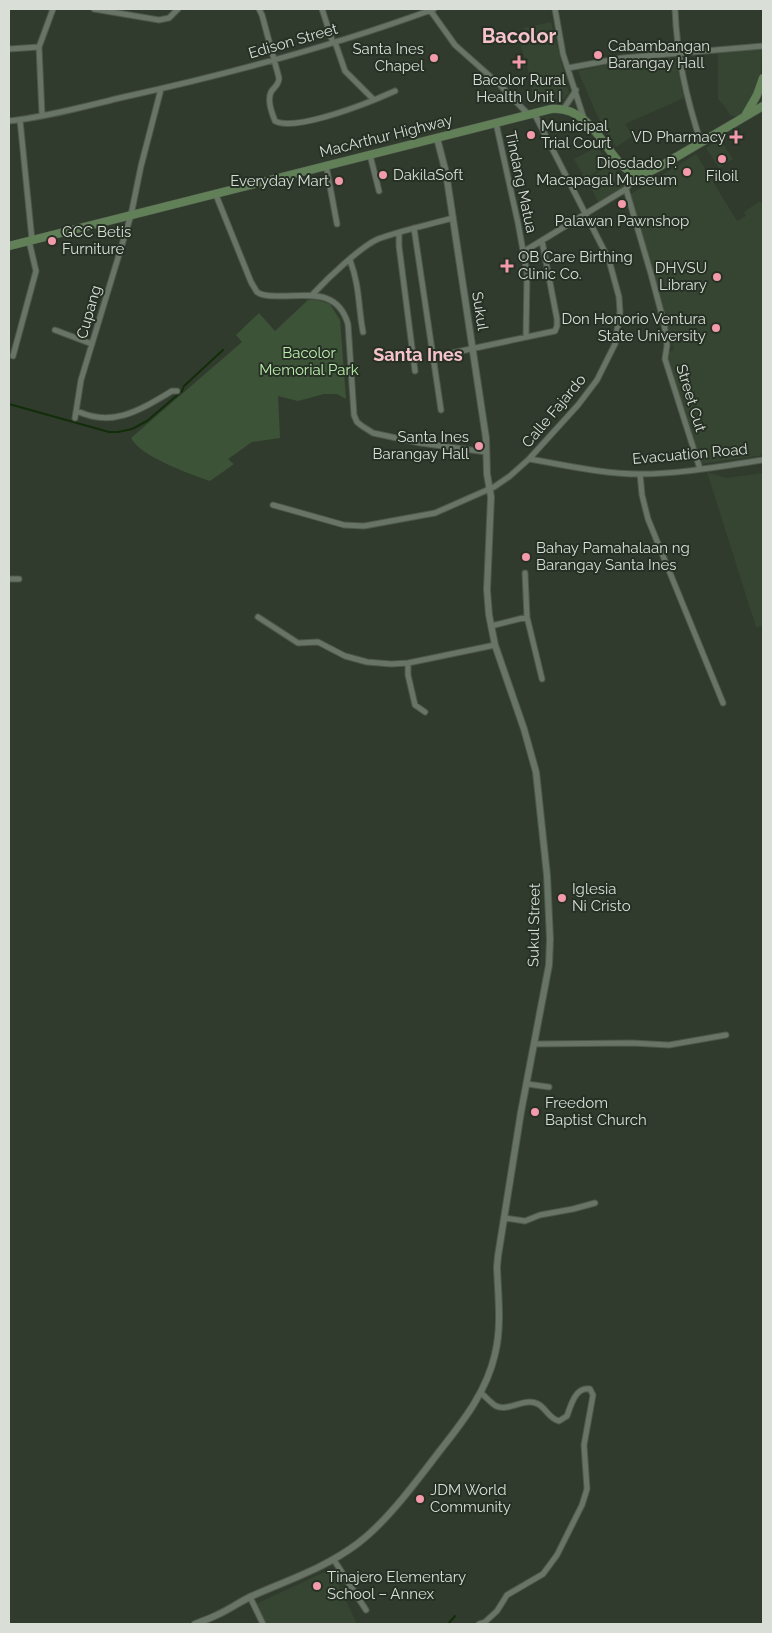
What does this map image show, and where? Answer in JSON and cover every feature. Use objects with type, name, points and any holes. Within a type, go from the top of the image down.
[{"type":"main road","points":[[744,117],[763,82]]},
{"type":"main road","points":[[563,110],[577,114],[597,134],[621,165],[634,173],[640,174],[653,170],[763,106]]},
{"type":"main road","name":"MacArthur Highway","points":[[9,246],[551,109],[563,110]]},
{"type":"street","points":[[42,115],[39,46],[53,9]]},
{"type":"street","points":[[94,9],[159,20],[169,18],[178,9]]},
{"type":"street","points":[[259,9],[279,82],[270,94],[270,107],[275,121],[286,123],[317,120],[348,111],[395,91]]},
{"type":"street","points":[[322,9],[345,71],[374,100]]},
{"type":"street","name":"Edison Street","points":[[9,121],[160,89],[273,60],[432,9],[455,44],[531,114]]},
{"type":"street","points":[[555,9],[563,54],[584,120]]},
{"type":"street","points":[[675,9],[678,53],[692,114],[701,143]]},
{"type":"street","points":[[9,49],[39,46]]},
{"type":"street","points":[[568,68],[622,58],[763,46]]},
{"type":"street","name":"Cupang","points":[[75,418],[81,380],[131,215],[160,89]]},
{"type":"street","points":[[563,110],[576,90]]},
{"type":"street","name":"Calle Fajardo","points":[[273,505],[344,525],[364,526],[435,513],[504,481],[529,459],[589,391],[604,367],[616,336],[620,312],[618,290],[609,260],[531,114]]},
{"type":"street","points":[[13,356],[36,271],[30,241],[20,120]]},
{"type":"street","name":"Tindang Matua","points":[[496,123],[518,222],[527,273],[526,336]]},
{"type":"street","name":"Sukul","points":[[437,138],[446,174],[473,349],[486,438],[487,474],[490,488]]},
{"type":"street","points":[[370,155],[379,191]]},
{"type":"street","points":[[326,165],[337,224]]},
{"type":"street","points":[[523,252],[626,189],[634,173]]},
{"type":"street","name":"Street Cut","points":[[626,189],[664,323],[667,345],[666,359],[700,469]]},
{"type":"street","points":[[216,195],[251,282],[257,291],[269,296],[304,296],[313,294],[326,280],[370,244],[414,228],[453,218]]},
{"type":"street","points":[[414,228],[441,410]]},
{"type":"street","points":[[399,233],[415,371]]},
{"type":"street","points":[[433,357],[555,331],[557,326],[542,241]]},
{"type":"street","points":[[350,260],[359,291],[363,332]]},
{"type":"street","points":[[313,294],[339,306],[346,317],[354,416],[357,422],[373,433],[420,443],[486,452]]},
{"type":"street","points":[[55,330],[92,344]]},
{"type":"street","points":[[77,411],[92,416],[116,418],[134,412],[172,391],[177,391]]},
{"type":"street","name":"Evacuation Road","points":[[529,459],[640,474],[700,469],[763,460]]},
{"type":"street","points":[[640,474],[642,495],[648,519],[723,702]]},
{"type":"street","name":"Sukul Street","points":[[195,1624],[220,1614],[250,1596],[334,1560],[358,1544],[388,1514],[420,1477],[467,1416],[481,1393],[490,1371],[497,1345],[497,1267],[548,965],[550,939],[548,875],[540,797],[531,754],[491,626],[487,590],[490,488]]},
{"type":"street","points":[[525,573],[527,617],[542,679]]},
{"type":"street","points":[[9,579],[19,579]]},
{"type":"street","points":[[258,617],[298,643],[318,642],[345,656],[367,662],[408,664],[496,646]]},
{"type":"street","points":[[491,626],[527,617]]},
{"type":"street","points":[[408,664],[408,675],[415,705],[426,712]]},
{"type":"street","points":[[534,1044],[632,1042],[669,1045],[726,1035]]},
{"type":"street","points":[[527,1084],[549,1087]]},
{"type":"street","points":[[504,1218],[525,1220],[595,1203]]},
{"type":"street","points":[[479,1624],[485,1622],[497,1611],[507,1596],[543,1574],[557,1555],[582,1505],[587,1489],[584,1445],[593,1395],[590,1389],[585,1388],[579,1391],[571,1404],[567,1416],[559,1421],[554,1420],[538,1404],[528,1401],[507,1407],[496,1406],[481,1393]]},
{"type":"street","points":[[334,1560],[366,1610]]},
{"type":"street","points":[[250,1596],[264,1624]]},
{"type":"shaded area","points":[[551,22],[569,93],[564,99],[534,101],[528,69],[519,41],[524,40],[524,28]]},
{"type":"shaded area","points":[[762,49],[760,87],[740,118],[730,115],[718,99],[718,50]]},
{"type":"shaded area","points":[[675,57],[684,98],[625,124],[633,136],[616,147],[601,124],[578,71],[605,65]]},
{"type":"shaded area","points":[[720,139],[733,159],[719,168],[706,148]]},
{"type":"shaded area","points":[[597,147],[609,163],[585,179],[574,159]]},
{"type":"shaded area","name":"Don Honorio Ventura State University","points":[[696,154],[737,221],[746,216],[744,212],[760,201],[763,205],[763,455],[701,464],[669,364],[669,352],[674,350],[630,198],[631,194]]},
{"type":"shaded area","points":[[611,164],[626,185],[599,204],[587,179]]},
{"type":"shaded area","points":[[707,472],[726,478],[763,473],[763,626],[756,627]]},
{"type":"shaded area","name":"Tinajero Elementary School – Annex","points":[[331,1569],[357,1624],[265,1624],[256,1604]]},
{"type":"green space","name":"Bacolor Memorial Park","points":[[308,300],[317,300],[330,304],[340,320],[346,399],[337,394],[324,394],[298,401],[278,396],[280,438],[252,442],[228,459],[234,464],[210,481],[167,464],[136,445],[131,438],[242,342],[236,335],[259,313],[275,331]]},
{"type":"waterway","points":[[9,404],[109,432],[132,429],[147,421],[182,391],[184,386],[223,350]]},
{"type":"waterway","points":[[448,1624],[455,1616]]},
{"type":"place","name":"Cabambangan Barangay Hall","points":[[598,55]]},
{"type":"place","name":"Santa Ines Chapel","points":[[434,58]]},
{"type":"place","name":"Bacolor Rural Health Unit I","points":[[519,62]]},
{"type":"place","name":"Municipal Trial Court","points":[[531,135]]},
{"type":"place","name":"VD Pharmacy","points":[[736,137]]},
{"type":"place","name":"Filoil","points":[[722,159]]},
{"type":"place","name":"Diosdado P. Macapagal Museum","points":[[687,172]]},
{"type":"place","name":"DakilaSoft","points":[[383,175]]},
{"type":"place","name":"Everyday Mart","points":[[339,181]]},
{"type":"place","name":"Palawan Pawnshop","points":[[622,204]]},
{"type":"place","name":"GCC Betis Furniture","points":[[52,241]]},
{"type":"place","name":"OB Care Birthing Clinic Co.","points":[[507,266]]},
{"type":"place","name":"DHVSU Library","points":[[717,277]]},
{"type":"place","name":"Don Honorio Ventura State University","points":[[716,328]]},
{"type":"place","name":"Santa Ines Barangay Hall","points":[[479,446]]},
{"type":"place","name":"Bahay Pamahalaan ng Barangay Santa Ines","points":[[526,557]]},
{"type":"place","name":"Iglesia Ni Cristo","points":[[562,898]]},
{"type":"place","name":"Freedom Baptist Church","points":[[535,1112]]},
{"type":"place","name":"JDM World Community","points":[[420,1499]]},
{"type":"place","name":"Tinajero Elementary School – Annex","points":[[317,1586]]},
{"type":"district","name":"Bacolor","points":[[519,36]]},
{"type":"district","name":"Santa Ines","points":[[418,355]]}]
